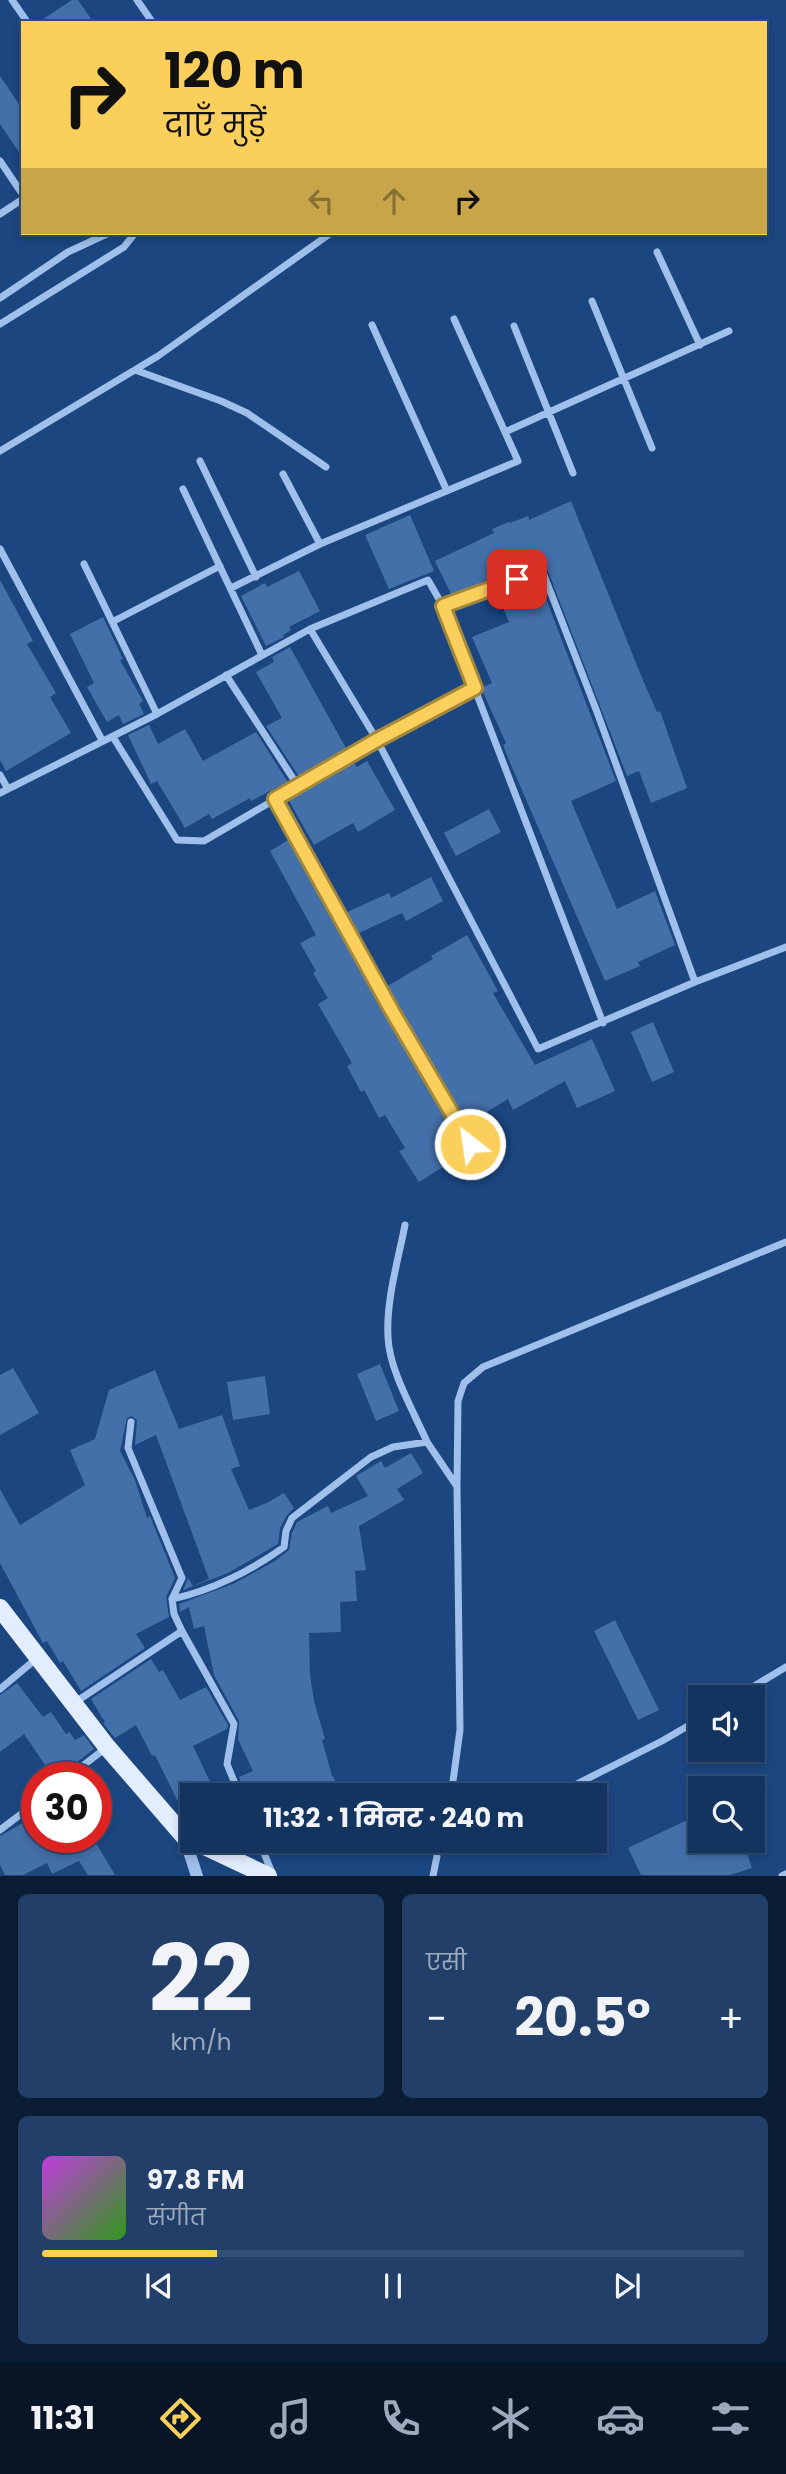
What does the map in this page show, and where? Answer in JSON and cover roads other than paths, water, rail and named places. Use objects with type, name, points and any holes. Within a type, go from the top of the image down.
[{"type":"main road","points":[[0,1608],[107,1747],[180,1828]]},
{"type":"main road","points":[[222,1853],[271,1875]]},
{"type":"street","points":[[12,0],[27,21]]},
{"type":"street","points":[[137,0],[152,21]]},
{"type":"street","points":[[0,160],[21,194]]},
{"type":"street","points":[[0,214],[21,198]]},
{"type":"street","points":[[0,298],[68,251],[104,235]]},
{"type":"street","points":[[0,324],[124,247],[133,235]]},
{"type":"street","points":[[0,451],[158,356],[328,235]]},
{"type":"street","points":[[657,252],[700,345]]},
{"type":"street","points":[[592,301],[652,448]]},
{"type":"street","points":[[231,588],[320,544],[518,461],[454,319]]},
{"type":"street","points":[[372,325],[447,491]]},
{"type":"street","points":[[514,326],[573,473]]},
{"type":"street","points":[[505,432],[729,331]]},
{"type":"street","points":[[135,370],[247,413],[326,467]]},
{"type":"street","points":[[200,461],[257,577]]},
{"type":"street","points":[[283,474],[320,544]]},
{"type":"street","points":[[183,489],[262,655]]},
{"type":"street","points":[[0,549],[102,740]]},
{"type":"street","points":[[84,564],[157,714]]},
{"type":"street","points":[[112,622],[220,566]]},
{"type":"street","points":[[443,606],[542,570],[597,712],[695,982]]},
{"type":"street","points":[[0,793],[157,714],[310,629],[428,580],[443,606],[603,1023]]},
{"type":"street","points":[[310,629],[377,740],[538,1049],[695,982],[786,947]]},
{"type":"street","points":[[226,675],[298,786]]},
{"type":"street","points":[[113,737],[177,840],[204,841],[377,740],[475,688]]},
{"type":"street","points":[[0,775],[8,789]]},
{"type":"street","points":[[275,799],[392,1011],[470,1144]]},
{"type":"street","points":[[405,1225],[388,1311],[387,1339],[396,1370],[428,1442],[457,1487]]},
{"type":"street","points":[[453,1783],[460,1731],[457,1487],[458,1401],[464,1383],[483,1367],[786,1242]]},
{"type":"street","points":[[131,1422],[128,1448],[182,1578],[172,1599],[174,1614],[234,1724],[227,1764],[235,1783]]},
{"type":"street","points":[[172,1599],[203,1591],[285,1548],[286,1531],[292,1518],[371,1457],[393,1447],[428,1442]]},
{"type":"street","points":[[73,1704],[182,1631]]},
{"type":"street","points":[[0,1689],[37,1658]]},
{"type":"street","points":[[756,1685],[786,1667]]},
{"type":"street","points":[[579,1783],[688,1726]]},
{"type":"street","points":[[88,1762],[107,1747]]},
{"type":"street","points":[[0,1830],[21,1814]]},
{"type":"street","points":[[193,1853],[197,1875]]},
{"type":"street","points":[[263,1853],[271,1875]]},
{"type":"street","points":[[433,1875],[437,1853]]}]
